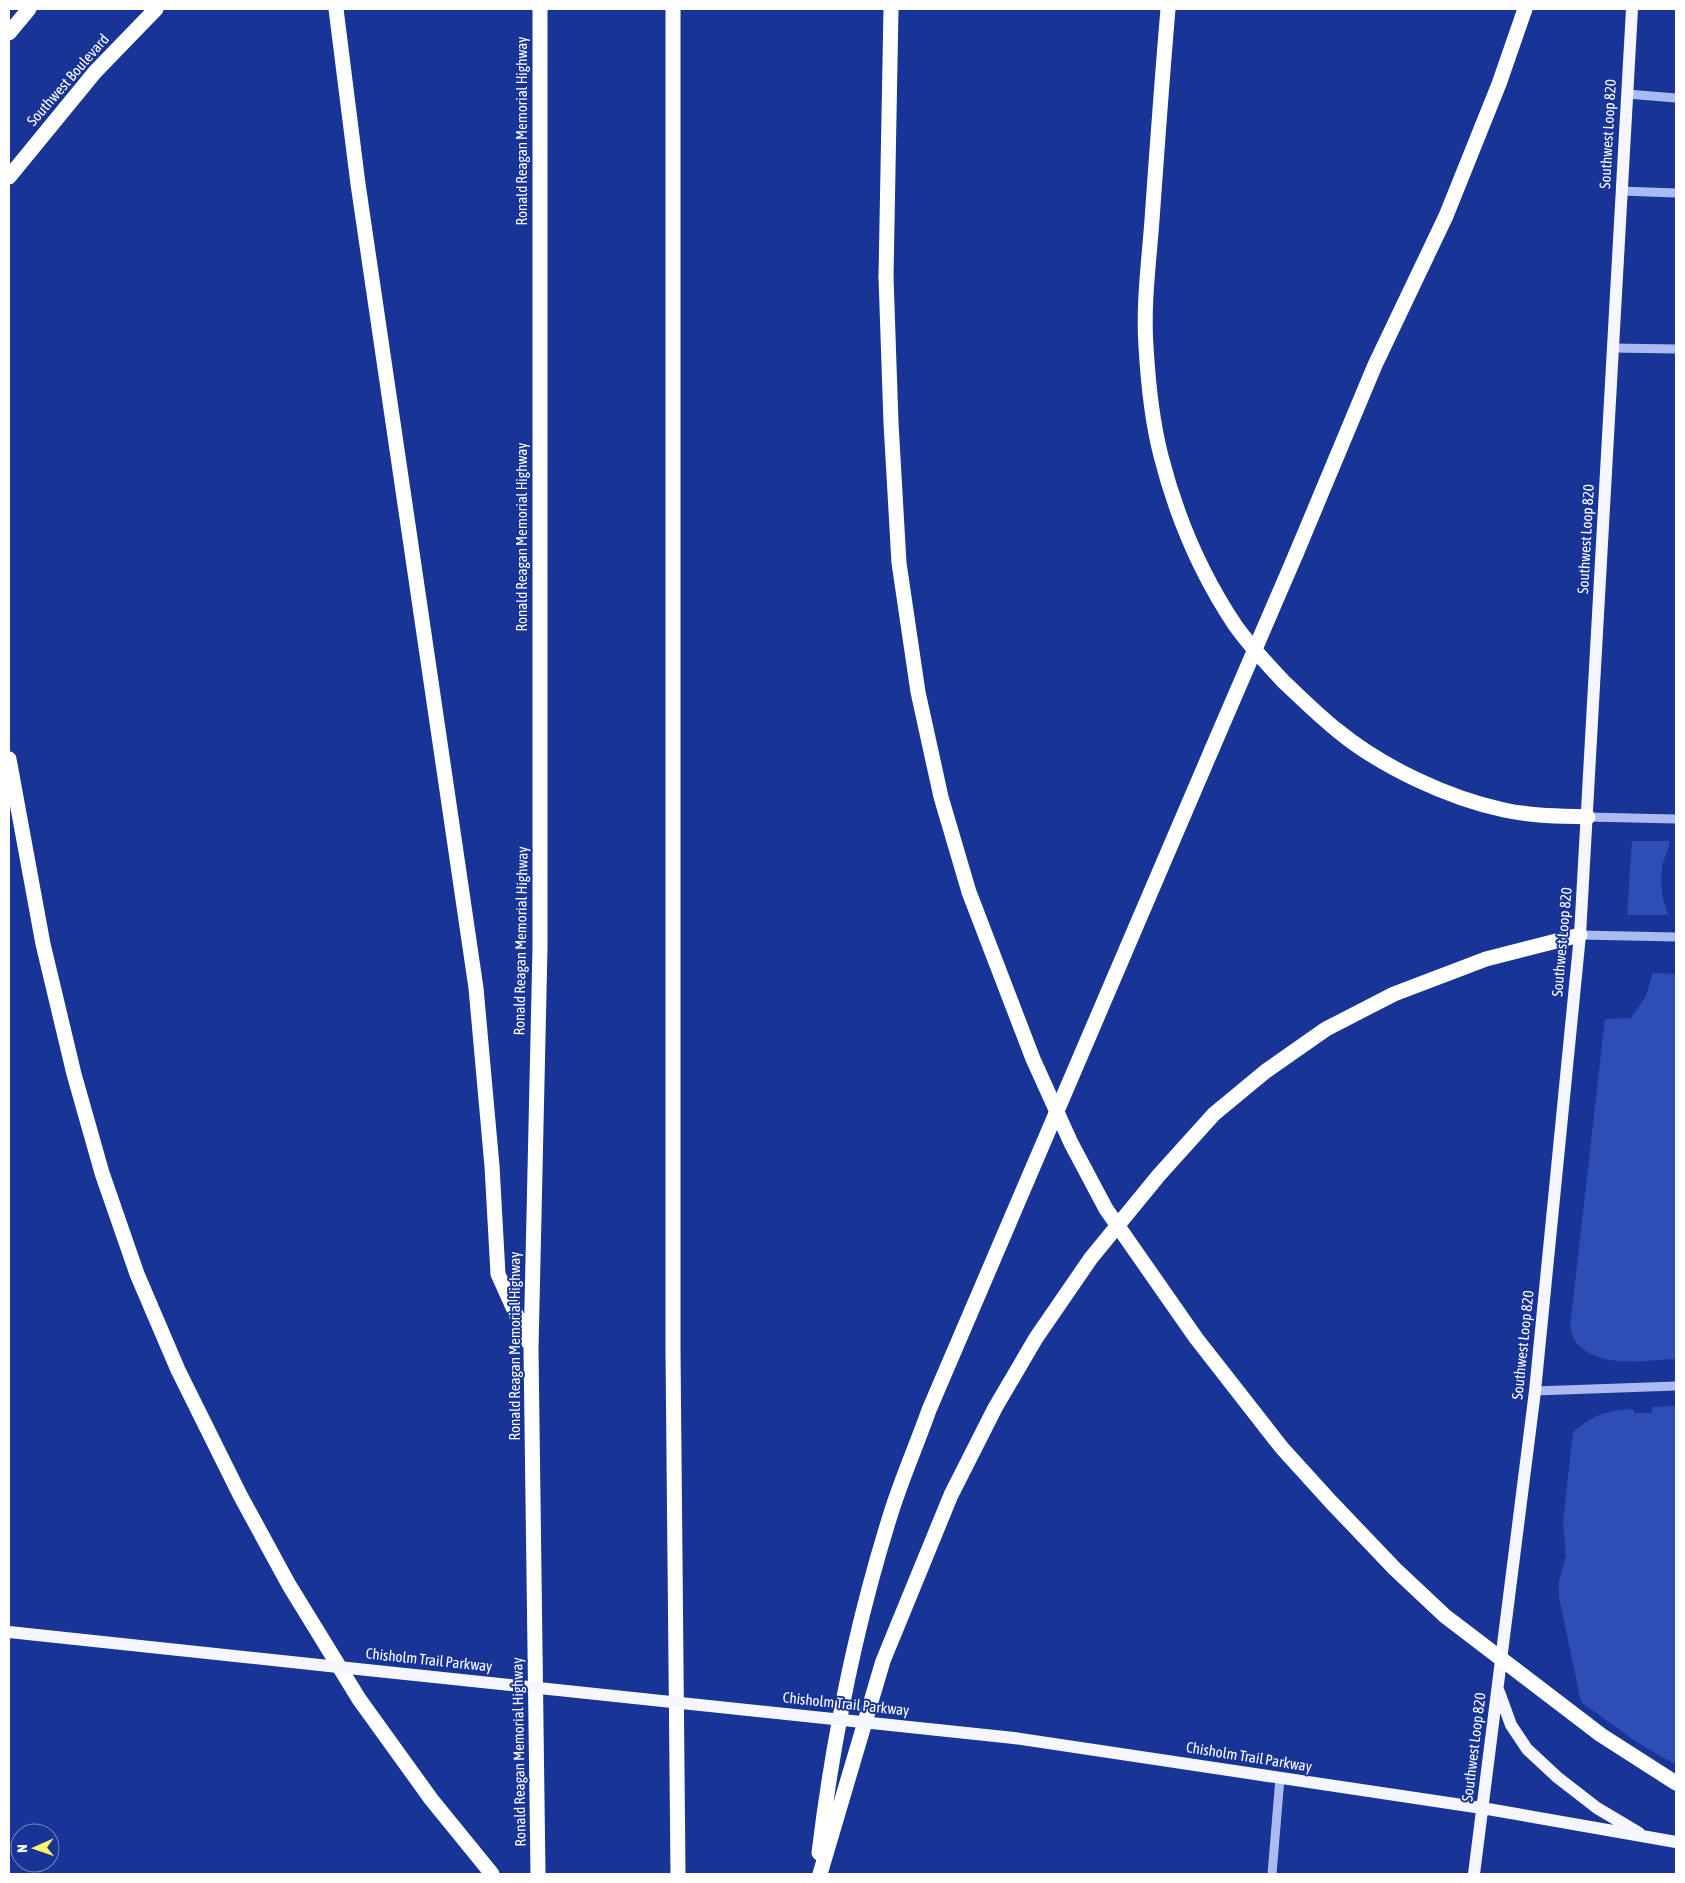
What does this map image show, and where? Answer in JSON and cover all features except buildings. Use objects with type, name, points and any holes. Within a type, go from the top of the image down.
[{"type":"highway","points":[[9,33],[29,9]]},
{"type":"highway","name":"Southwest Boulevard","points":[[9,176],[95,72],[156,9]]},
{"type":"highway","points":[[95,72],[163,9]]},
{"type":"highway","points":[[336,9],[358,184],[476,988],[492,1166],[498,1274],[531,1349]]},
{"type":"highway","name":"Ronald Reagan Memorial Highway","points":[[538,1874],[531,1349],[540,948],[540,9]]},
{"type":"highway","points":[[673,9],[673,1350],[678,1874]]},
{"type":"highway","points":[[891,9],[886,277],[891,423],[899,563],[918,692],[941,797],[969,892],[1030,1050],[1071,1143],[1106,1209],[1228,1380],[1282,1448],[1357,1529],[1395,1569],[1453,1622],[1601,1735],[1676,1783]]},
{"type":"highway","points":[[1168,9],[1147,292],[1146,344],[1150,392],[1160,455],[1180,518],[1209,581],[1236,626],[1264,661],[1301,699],[1339,732],[1379,759],[1421,781],[1464,798],[1503,810],[1531,814],[1588,817]]},
{"type":"highway","points":[[816,1874],[827,1786],[845,1689],[868,1590],[892,1511],[929,1410],[1296,554],[1375,365],[1446,216],[1499,84],[1525,9]]},
{"type":"highway","points":[[9,759],[43,944],[74,1074],[111,1201],[137,1274],[178,1370],[240,1494],[290,1585],[359,1700],[431,1799],[492,1874]]},
{"type":"highway","points":[[820,1874],[883,1661],[951,1495],[995,1408],[1036,1338],[1091,1258],[1159,1175],[1214,1114],[1266,1071],[1326,1029],[1394,994],[1477,963],[1580,935]]},
{"type":"main road","name":"Southwest Loop 820","points":[[1474,1874],[1535,1391],[1580,935],[1632,9]]},
{"type":"main road","name":"Chisholm Trail Parkway","points":[[9,1632],[1014,1738],[1482,1808],[1676,1842]]},
{"type":"main road","points":[[1498,1688],[1511,1724],[1527,1749],[1557,1777],[1597,1808],[1646,1837]]},
{"type":"street","points":[[1627,94],[1676,98]]},
{"type":"street","points":[[1621,190],[1676,193]]},
{"type":"street","points":[[1613,348],[1676,349]]},
{"type":"street","points":[[1588,817],[1676,818]]},
{"type":"street","points":[[1580,935],[1676,937]]},
{"type":"street","points":[[1535,1391],[1676,1386]]},
{"type":"street","points":[[1272,1874],[1280,1778]]},
{"type":"shaded area","points":[[1632,841],[1669,841],[1662,865],[1661,880],[1662,895],[1668,915],[1627,915]]},
{"type":"shaded area","points":[[1653,973],[1676,974],[1676,1359],[1612,1360],[1588,1353],[1578,1345],[1570,1327],[1605,1019],[1631,1018],[1646,996]]},
{"type":"shaded area","points":[[1676,1406],[1676,1765],[1635,1741],[1581,1702],[1559,1597],[1559,1581],[1566,1556],[1563,1522],[1573,1432],[1594,1417],[1608,1412],[1633,1409],[1635,1413],[1652,1413],[1652,1407]]}]
